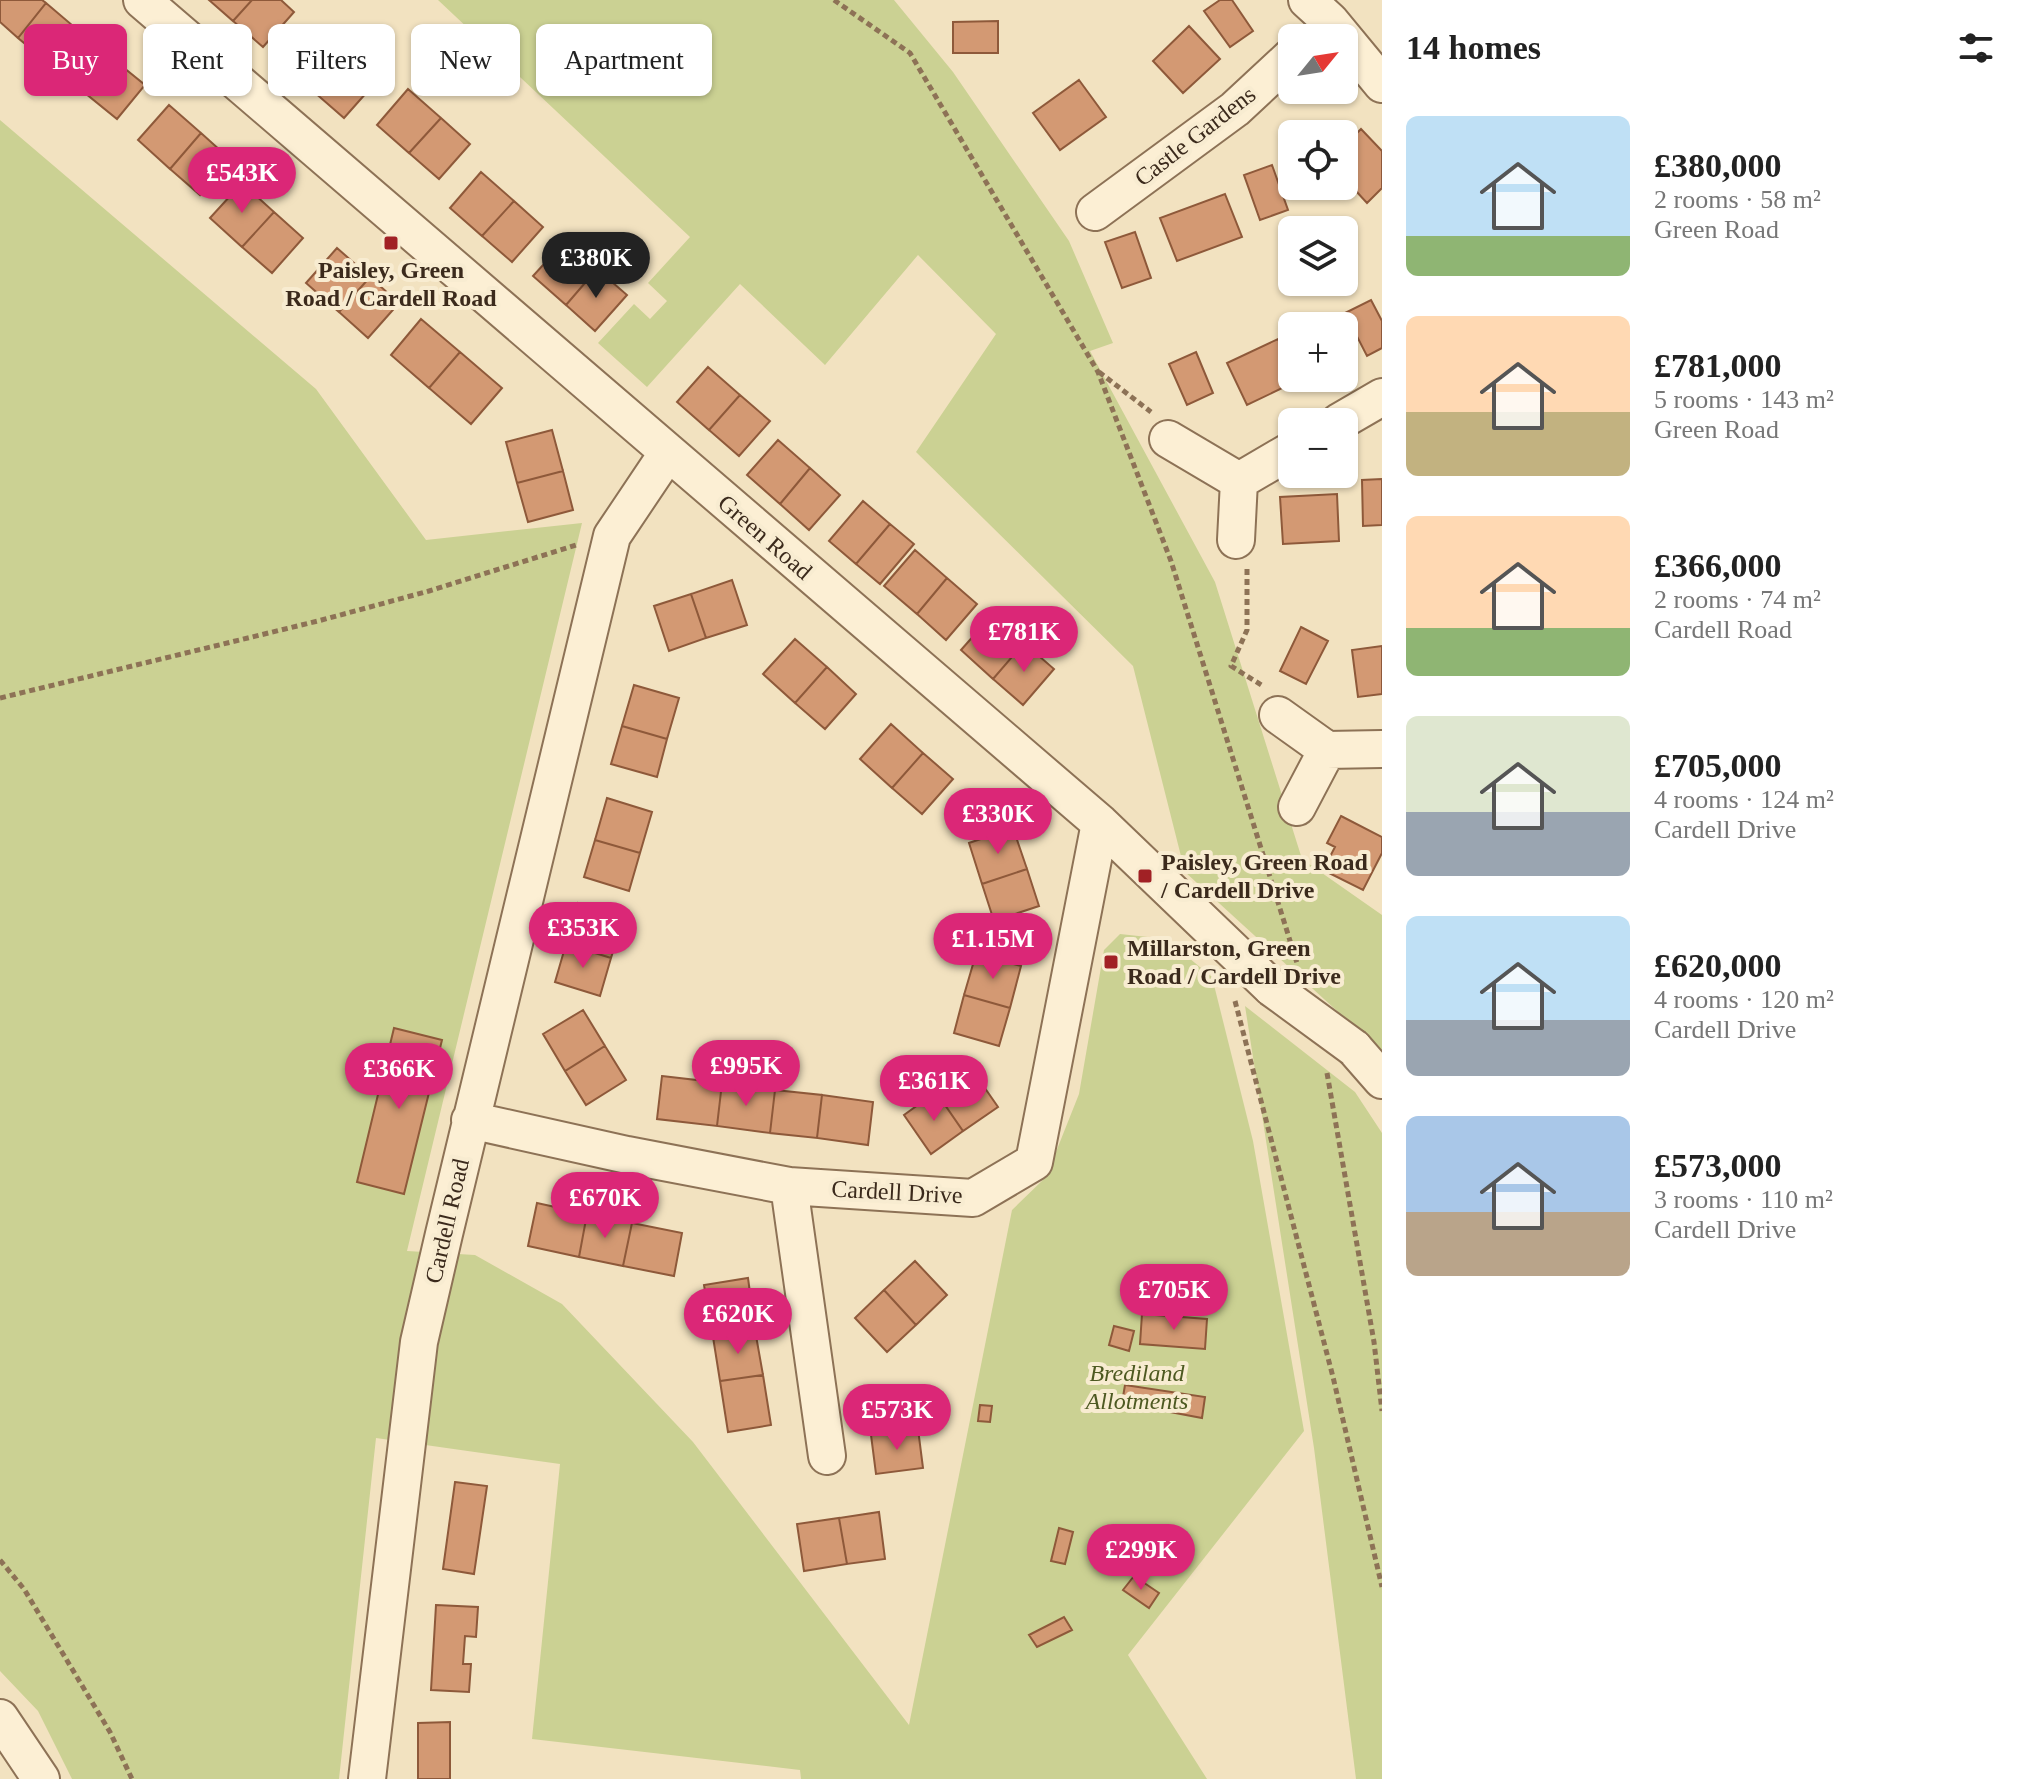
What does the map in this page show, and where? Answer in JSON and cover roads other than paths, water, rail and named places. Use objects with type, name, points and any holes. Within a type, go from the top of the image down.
[{"type":"street","name":"Green Road","points":[[142,0],[667,454],[1286,982],[1340,1057],[1382,1080]]},
{"type":"street","points":[[1316,20],[1382,84]]},
{"type":"street","name":"Castle Gardens","points":[[1095,212],[1235,109],[1278,69]]},
{"type":"street","points":[[1358,411],[1382,397]]},
{"type":"street","points":[[1168,439],[1239,481]]},
{"type":"street","name":"Cardell Road","points":[[367,1779],[419,1342],[612,536],[667,454]]},
{"type":"street","points":[[1239,481],[1278,458]]},
{"type":"street","points":[[1236,540],[1239,481]]},
{"type":"street","points":[[1278,715],[1327,750],[1382,749]]},
{"type":"street","points":[[1297,807],[1327,750]]},
{"type":"street","name":"Cardell Drive","points":[[470,1120],[627,1155],[789,1186],[973,1198],[1034,1162],[1100,823]]},
{"type":"street","points":[[789,1186],[827,1456]]},
{"type":"street","points":[[0,1718],[41,1779]]},
{"type":"place","name":"Paisley, Green Road / Cardell Road","points":[[391,243]]},
{"type":"place","name":"Paisley, Green Road / Cardell Drive","points":[[1145,876]]},
{"type":"place","name":"Millarston, Green Road / Cardell Drive","points":[[1111,962]]},
{"type":"park label","name":"Brediland Allotments","points":[[1137,1387]]}]
